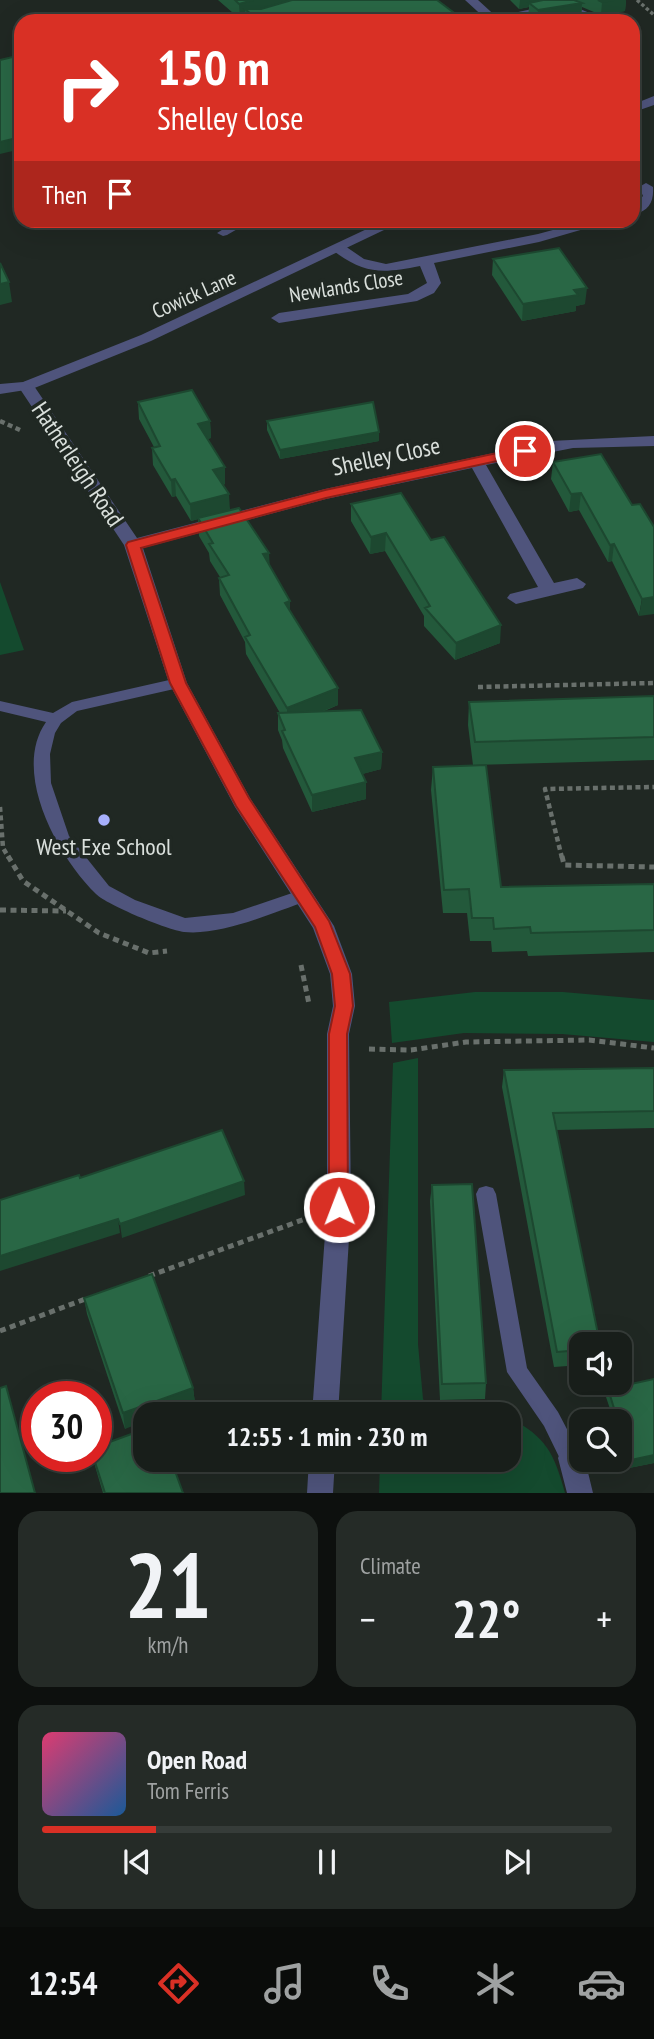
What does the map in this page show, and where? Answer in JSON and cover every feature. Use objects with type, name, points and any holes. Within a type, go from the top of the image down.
[{"type":"street","points":[[471,0],[486,14]]},
{"type":"street","points":[[640,207],[650,196],[645,187]]},
{"type":"street","name":"Cowick Lane","points":[[0,389],[26,386],[146,338],[382,228]]},
{"type":"street","name":"Newlands Close","points":[[340,249],[359,263],[386,268],[426,262],[573,228]]},
{"type":"street","name":"Newlands Close","points":[[279,318],[412,298],[429,290],[435,283],[426,262]]},
{"type":"street","name":"Hatherleigh Road","points":[[26,386],[133,545],[178,683],[242,802],[323,926],[341,974],[344,1006],[338,1034],[339,1207],[326,1402]]},
{"type":"street","name":"Shelley Close","points":[[133,545],[325,494],[476,461],[573,443],[654,441]]},
{"type":"street","points":[[476,461],[549,590]]},
{"type":"street","points":[[516,598],[578,584]]},
{"type":"street","points":[[320,1493],[321,1472]]},
{"type":"street","points":[[575,1472],[580,1493]]},
{"type":"lane","points":[[521,14],[564,5],[586,14]]},
{"type":"lane","points":[[223,233],[233,228]]},
{"type":"lane","points":[[178,683],[72,707],[56,719],[47,732],[42,754],[43,783],[61,838],[103,891],[129,905],[184,925],[234,920],[301,896]]},
{"type":"lane","points":[[0,706],[56,719]]},
{"type":"lane","points":[[486,1194],[517,1372],[551,1419],[569,1454]]},
{"type":"path","points":[[637,0],[654,15]]},
{"type":"path","points":[[478,687],[654,683]]},
{"type":"path","points":[[654,787],[545,789],[564,865],[654,867]]},
{"type":"path","points":[[0,910],[67,911]]},
{"type":"path","points":[[359,1049],[411,1050],[488,1041],[589,1040],[654,1048]]},
{"type":"path","points":[[143,1278],[339,1207]]},
{"type":"path","points":[[0,1331],[91,1297]]},
{"type":"green space","points":[[0,582],[24,650],[0,655]]},
{"type":"green space","points":[[475,992],[563,992],[654,1000],[654,1042],[562,1034],[464,1033],[392,1043],[389,1002]]},
{"type":"green space","points":[[418,1058],[418,1344],[425,1402],[381,1402],[393,1063]]},
{"type":"green space","points":[[521,1424],[547,1448],[557,1467],[565,1493],[379,1493],[380,1472],[521,1472]]},
{"type":"building","points":[[235,0],[253,0],[239,4]]},
{"type":"building","points":[[292,0],[437,0],[456,14],[251,14],[245,9],[261,9]]},
{"type":"building","points":[[574,0],[582,3],[538,10],[529,3]]},
{"type":"building","points":[[14,57],[14,139],[0,142],[0,60]]},
{"type":"building","points":[[559,248],[587,288],[574,290],[578,295],[523,304],[493,259]]},
{"type":"building","points":[[0,263],[9,282],[0,284]]},
{"type":"building","points":[[192,390],[210,421],[198,424],[225,467],[213,470],[229,494],[190,504],[175,479],[171,480],[152,448],[160,446],[138,402]]},
{"type":"building","points":[[373,402],[379,432],[280,450],[267,421]]},
{"type":"building","points":[[601,454],[632,505],[640,504],[654,527],[654,597],[642,599],[614,544],[610,545],[581,493],[571,494],[553,462]]},
{"type":"building","points":[[401,493],[431,540],[444,537],[501,625],[456,643],[425,608],[430,606],[386,533],[371,537],[351,504]]},
{"type":"building","points":[[239,508],[269,553],[263,554],[290,601],[285,603],[338,688],[287,708],[245,637],[250,635],[219,578],[229,575],[209,544],[213,543],[198,518]]},
{"type":"building","points":[[654,696],[654,737],[475,742],[469,702]]},
{"type":"building","points":[[361,710],[382,752],[355,758],[366,782],[312,795],[282,731],[285,730],[278,713]]},
{"type":"building","points":[[486,765],[501,887],[654,884],[654,930],[531,933],[530,927],[494,929],[493,918],[472,918],[469,889],[444,890],[433,767]]},
{"type":"building","points":[[654,1068],[654,1111],[553,1113],[598,1332],[569,1332],[569,1351],[557,1352],[504,1070]]},
{"type":"building","points":[[222,1130],[244,1181],[120,1224],[118,1219],[0,1256],[0,1200],[79,1175],[80,1178]]},
{"type":"building","points":[[472,1184],[486,1383],[442,1384],[432,1185]]},
{"type":"building","points":[[152,1274],[193,1388],[154,1402],[133,1402],[133,1409],[123,1413],[84,1298]]},
{"type":"building","points":[[654,1379],[654,1455],[632,1460],[632,1409],[614,1409],[610,1395],[632,1395],[632,1384]]},
{"type":"building","points":[[6,1386],[21,1441],[21,1472],[29,1472],[35,1493],[0,1493],[0,1388]]},
{"type":"building","points":[[133,1433],[133,1472],[175,1472],[183,1493],[105,1493],[98,1472],[112,1472],[112,1441]]},
{"type":"place","name":"West Exe School","points":[[104,820]]},
{"type":"route","points":[[339,1207],[338,1034],[344,1006],[341,974],[323,926],[242,802],[178,683],[133,545],[325,494],[525,451]]}]
